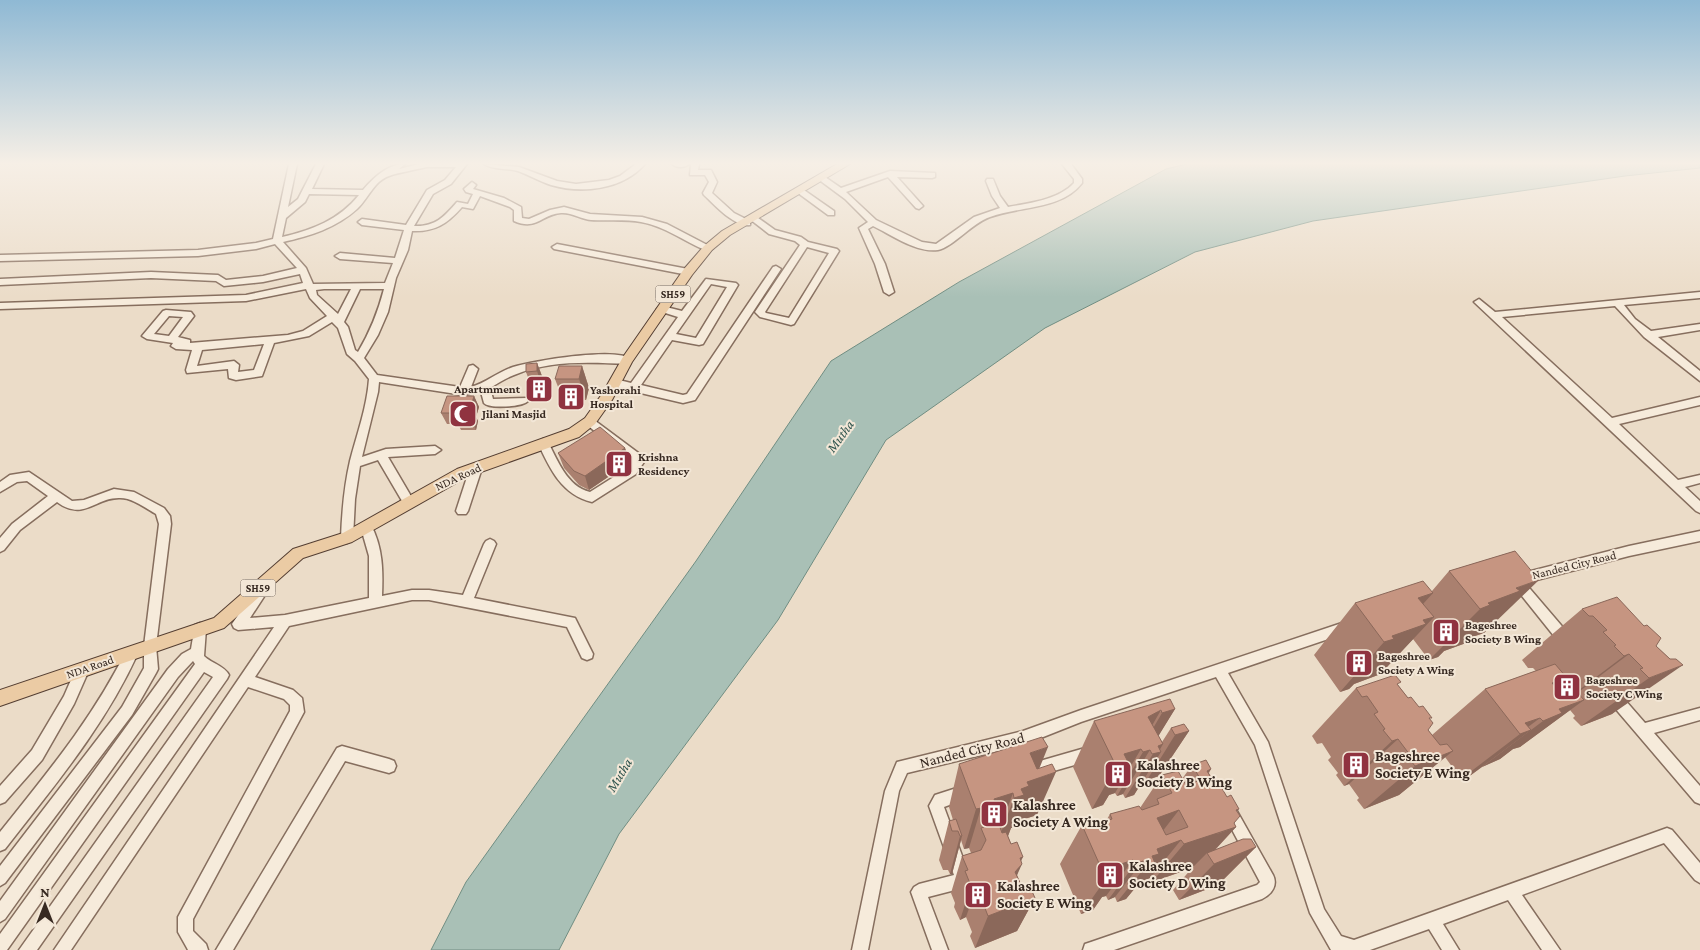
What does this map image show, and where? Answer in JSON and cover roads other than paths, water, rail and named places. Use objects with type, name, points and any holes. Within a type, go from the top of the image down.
[{"type":"main road","name":"NDA Road","points":[[0,698],[218,623],[298,553],[347,538],[445,482],[476,468],[574,432],[590,420],[615,383],[627,360],[688,272],[708,248],[726,233],[771,208]]},
{"type":"street","points":[[282,208],[277,241],[303,270],[313,296],[343,327],[351,352],[359,358],[374,378],[374,392],[349,486],[346,515],[347,538]]},
{"type":"street","points":[[280,218],[292,208]]},
{"type":"street","points":[[0,258],[198,253],[245,249],[324,228],[351,208]]},
{"type":"street","points":[[359,358],[380,320],[389,286],[403,250],[409,227],[420,208]]},
{"type":"street","points":[[362,222],[409,227],[433,227],[446,220],[456,208]]},
{"type":"street","points":[[517,208],[516,219],[521,222],[540,219],[562,210],[591,217],[646,220],[664,226],[688,240],[708,248]]},
{"type":"street","points":[[724,208],[731,215],[750,220],[772,232],[798,239],[805,244],[834,251],[791,322],[763,315],[760,312],[805,244]]},
{"type":"street","points":[[825,208],[831,213]]},
{"type":"street","points":[[858,208],[872,222],[920,245],[937,248],[979,217],[1012,208]]},
{"type":"street","points":[[872,222],[863,228],[880,264],[889,292]]},
{"type":"street","points":[[557,248],[688,272]]},
{"type":"street","points":[[340,256],[398,261]]},
{"type":"street","points":[[615,383],[683,398],[691,397],[776,269]]},
{"type":"street","points":[[0,282],[151,275],[218,278],[224,283],[263,279],[303,270]]},
{"type":"street","points":[[634,388],[684,315],[709,281],[733,285],[699,342],[670,336]]},
{"type":"street","points":[[174,342],[185,341],[195,349],[269,342],[306,334],[336,319],[356,286]]},
{"type":"street","points":[[0,306],[246,298],[310,287],[389,286]]},
{"type":"street","points":[[1493,315],[1700,295]]},
{"type":"street","points":[[1479,302],[1610,422],[1700,508]]},
{"type":"street","points":[[1617,303],[1632,322],[1700,377]]},
{"type":"street","points":[[662,309],[684,315]]},
{"type":"street","points":[[1647,335],[1700,327]]},
{"type":"street","points":[[195,349],[191,370],[234,365],[234,376],[256,374],[259,371],[269,342]]},
{"type":"street","points":[[374,378],[463,390],[477,390],[508,372],[557,360],[585,358],[627,360]]},
{"type":"street","points":[[463,390],[473,369]]},
{"type":"street","points":[[485,387],[489,403],[522,401]]},
{"type":"street","points":[[1610,422],[1700,401]]},
{"type":"street","points":[[542,443],[560,474],[574,489],[585,496],[592,497],[632,471],[638,462],[637,458],[590,420]]},
{"type":"street","points":[[359,462],[406,450],[435,450]]},
{"type":"street","points":[[381,455],[409,502]]},
{"type":"street","points":[[462,511],[476,468]]},
{"type":"street","points":[[0,488],[14,478],[29,476],[69,505],[84,506],[115,493],[124,492],[160,512],[164,516],[165,524],[150,646],[151,668],[127,711],[0,878]]},
{"type":"street","points":[[1676,485],[1700,479]]},
{"type":"street","points":[[0,547],[16,528],[56,496]]},
{"type":"street","points":[[367,528],[374,543],[377,556],[375,603]]},
{"type":"street","name":"Nanded City Road","points":[[1579,655],[1508,582],[1629,551],[1700,536]]},
{"type":"street","points":[[467,601],[490,544]]},
{"type":"street","points":[[272,577],[238,624],[285,621],[412,595],[429,595],[571,622],[587,654]]},
{"type":"street","points":[[62,950],[285,621]]},
{"type":"street","name":"Nanded City Road","points":[[860,950],[892,791],[902,768],[1028,736],[1081,716],[1361,623]]},
{"type":"street","points":[[0,948],[199,658],[200,629]]},
{"type":"street","points":[[0,844],[104,706],[122,676],[132,653]]},
{"type":"street","points":[[0,914],[173,674],[187,658],[199,658],[222,675],[27,950]]},
{"type":"street","points":[[0,797],[38,755],[70,700],[82,670]]},
{"type":"street","points":[[1219,670],[1260,742],[1318,913],[1338,946],[1354,948],[1667,835],[1700,875]]},
{"type":"street","points":[[200,950],[186,938],[183,928],[186,917],[297,712],[297,702],[288,694],[245,680]]},
{"type":"street","points":[[1604,685],[1700,797]]},
{"type":"street","points":[[1642,730],[1700,714]]},
{"type":"street","points":[[1028,736],[1043,767]]},
{"type":"street","points":[[1010,777],[1107,748]]},
{"type":"street","points":[[224,950],[342,753],[389,766]]},
{"type":"street","points":[[940,950],[919,892],[962,881],[963,878],[937,804],[940,800],[984,786]]},
{"type":"street","points":[[1091,950],[1262,890],[1267,886],[1268,880],[1265,874],[1218,793]]},
{"type":"street","points":[[1511,892],[1552,950]]},
{"type":"street","points":[[1432,920],[1451,950]]},
{"type":"water","name":"Mutha","points":[[1094,208],[1401,208],[1313,221],[1195,252],[1045,328],[886,440],[778,620],[619,834],[559,950],[431,950],[466,882],[696,561],[831,361],[959,282]]},
{"type":"place","name":"Apartmment","points":[[539,389]]},
{"type":"place","name":"Yashorahi Hospital","points":[[571,397]]},
{"type":"place","name":"Jilani Masjid","points":[[463,414]]},
{"type":"place","name":"Krishna Residency","points":[[619,464]]},
{"type":"place","name":"Bageshree Society B Wing","points":[[1446,632]]},
{"type":"place","name":"Bageshree Society A Wing","points":[[1359,663]]},
{"type":"place","name":"Bageshree Society C Wing","points":[[1567,687]]},
{"type":"place","name":"Bageshree Society E Wing","points":[[1356,765]]},
{"type":"place","name":"Kalashree Society B Wing","points":[[1118,774]]},
{"type":"place","name":"Kalashree Society A Wing","points":[[994,814]]},
{"type":"place","name":"Kalashree Society D Wing","points":[[1110,875]]},
{"type":"place","name":"Kalashree Society E Wing","points":[[978,895]]}]
